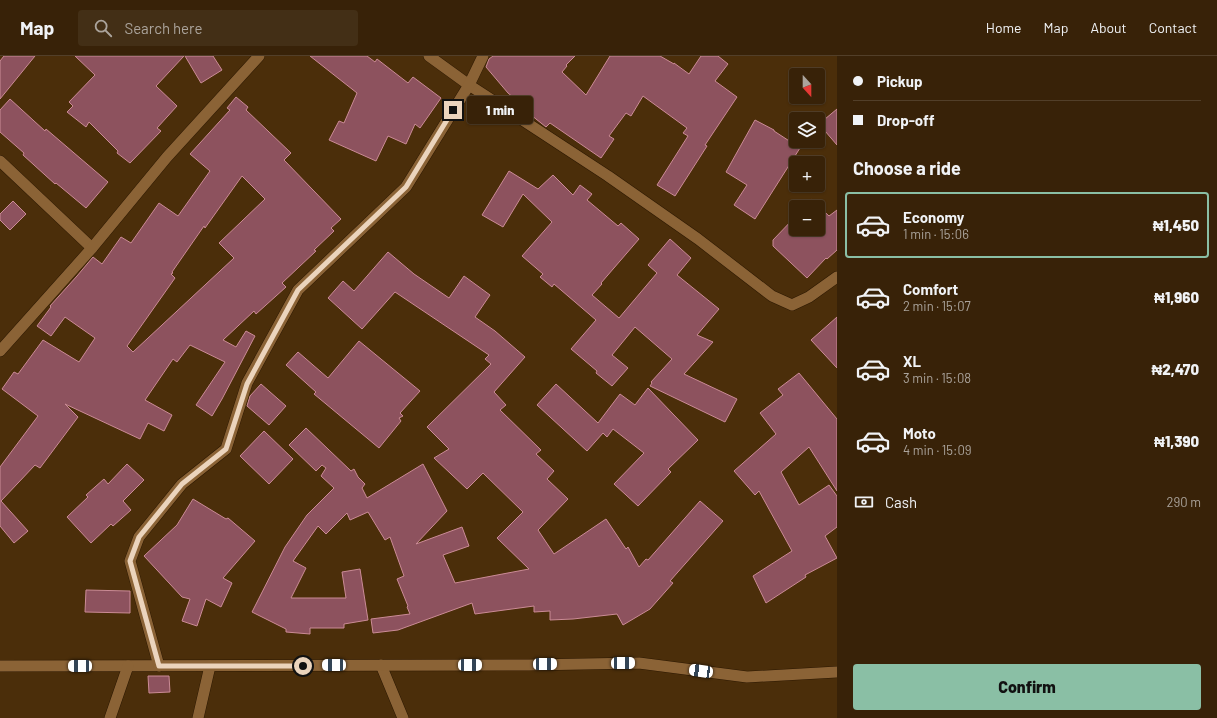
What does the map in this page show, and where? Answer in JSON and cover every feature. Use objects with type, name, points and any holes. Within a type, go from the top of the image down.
[{"type":"street","points":[[0,351],[92,248],[167,157],[259,56]]},
{"type":"street","points":[[429,56],[469,85],[608,176],[698,239],[772,296],[792,304],[809,297],[837,276]]},
{"type":"street","points":[[159,666],[130,561],[139,537],[182,484],[226,449],[247,384],[298,290],[406,187],[469,85],[483,56]]},
{"type":"street","points":[[0,161],[92,248]]},
{"type":"street","points":[[0,666],[639,663],[747,677],[837,672]]},
{"type":"street","points":[[381,665],[403,718]]},
{"type":"street","points":[[110,718],[128,666]]},
{"type":"street","points":[[198,718],[210,666]]},
{"type":"building","points":[[4,56],[35,56],[0,99],[0,61]]},
{"type":"building","points":[[75,56],[184,56],[156,86],[177,106],[157,128],[161,131],[130,163],[117,153],[118,151],[89,122],[86,127],[67,112],[73,106],[69,102],[95,75]]},
{"type":"building","points":[[185,56],[213,56],[222,70],[201,83]]},
{"type":"building","points":[[310,56],[367,56],[375,62],[377,59],[408,83],[413,77],[441,98],[420,128],[415,124],[406,144],[388,136],[376,161],[329,140],[339,121],[344,123],[357,93]]},
{"type":"building","points":[[493,56],[575,56],[566,65],[567,66],[562,72],[586,95],[610,56],[660,56],[674,63],[689,74],[701,56],[718,56],[728,64],[715,81],[737,97],[705,145],[707,146],[675,196],[657,185],[688,136],[683,133],[687,128],[643,96],[631,116],[626,113],[609,136],[614,139],[601,158],[550,123],[546,127],[526,111],[527,109],[508,93],[486,67],[489,59]]},
{"type":"building","points":[[236,97],[248,107],[246,110],[291,153],[284,160],[341,219],[331,228],[334,231],[314,250],[316,251],[282,283],[286,287],[256,314],[254,311],[223,340],[236,347],[246,331],[255,336],[212,416],[196,405],[225,362],[190,345],[177,362],[173,359],[145,400],[172,415],[164,431],[148,423],[140,439],[65,404],[78,417],[40,468],[35,465],[1,501],[28,531],[14,543],[0,526],[0,467],[38,416],[2,389],[14,372],[18,374],[43,340],[79,362],[95,338],[65,317],[51,336],[37,326],[51,307],[50,306],[93,257],[102,264],[121,237],[131,243],[159,203],[178,216],[210,171],[190,154],[230,110],[227,108]],"holes":[[[242,176],[265,199],[219,243],[234,258],[133,352],[127,346],[175,278],[171,274],[173,273],[172,272],[204,226],[205,228]]]},
{"type":"building","points":[[10,99],[45,131],[46,129],[108,182],[86,208],[56,183],[55,184],[23,155],[24,153],[0,132],[0,110]]},
{"type":"building","points":[[837,109],[837,145],[825,131],[825,119]]},
{"type":"building","points":[[755,120],[774,130],[789,141],[789,148],[800,148],[795,156],[789,156],[789,165],[755,219],[734,205],[747,185],[726,172]]},
{"type":"building","points":[[509,171],[538,189],[553,175],[573,195],[580,185],[592,194],[587,200],[618,226],[621,223],[639,239],[592,295],[619,318],[657,273],[648,265],[670,239],[691,258],[677,275],[719,309],[697,335],[713,342],[684,374],[737,399],[725,422],[650,386],[652,383],[651,382],[672,359],[635,327],[612,355],[628,368],[612,386],[571,349],[596,320],[554,284],[552,287],[540,277],[543,274],[522,256],[552,222],[523,194],[503,227],[482,215]]},
{"type":"building","points":[[13,201],[26,214],[10,230],[0,220],[0,214]]},
{"type":"building","points":[[837,210],[837,250],[827,259],[826,258],[807,278],[773,246],[773,240],[789,223],[789,236],[825,236],[825,212],[829,216]]},
{"type":"building","points":[[388,252],[414,274],[449,298],[464,276],[490,295],[475,317],[495,331],[525,357],[494,392],[506,405],[500,410],[541,450],[536,454],[554,471],[547,479],[568,499],[538,530],[554,554],[606,519],[626,549],[628,547],[639,567],[646,559],[648,560],[700,501],[723,521],[670,581],[673,583],[650,609],[623,625],[617,614],[550,620],[550,611],[534,612],[534,606],[475,614],[472,603],[398,630],[373,633],[371,619],[410,614],[397,579],[404,576],[390,537],[385,540],[368,512],[350,520],[347,513],[326,534],[318,526],[293,561],[306,568],[291,598],[346,598],[342,572],[360,569],[368,620],[344,624],[344,628],[310,628],[310,634],[286,632],[286,629],[252,612],[285,547],[307,515],[334,488],[321,476],[326,468],[322,465],[316,471],[289,445],[306,428],[351,471],[354,469],[358,477],[365,484],[362,488],[367,498],[423,464],[447,511],[416,544],[462,527],[469,546],[443,555],[455,583],[529,569],[497,538],[523,512],[483,473],[467,489],[434,458],[449,449],[427,427],[491,364],[485,359],[489,355],[395,292],[362,329],[328,298],[343,281],[354,291]]},
{"type":"building","points":[[837,317],[837,368],[811,340]]},
{"type":"building","points":[[359,341],[420,391],[400,413],[403,416],[399,418],[401,421],[379,448],[314,394],[316,392],[286,365],[298,352],[328,378]]},
{"type":"building","points":[[799,373],[837,419],[837,491],[809,447],[781,472],[799,505],[829,485],[837,496],[837,527],[825,536],[837,558],[805,575],[806,577],[766,603],[753,576],[792,551],[759,491],[755,495],[734,471],[776,434],[760,413],[783,395],[778,389]]},
{"type":"building","points":[[261,384],[286,406],[269,425],[247,406],[250,396]]},
{"type":"building","points":[[556,384],[598,423],[620,394],[635,405],[648,388],[698,440],[668,469],[671,472],[638,506],[614,484],[644,453],[613,429],[607,437],[603,433],[587,451],[537,405]]},
{"type":"building","points":[[264,431],[293,459],[269,484],[240,456]]},
{"type":"building","points":[[127,464],[144,480],[123,501],[131,510],[113,526],[111,524],[91,543],[67,517],[88,497],[86,495],[104,479],[108,484]]},
{"type":"building","points":[[193,499],[226,519],[228,518],[255,541],[223,578],[232,583],[221,607],[206,599],[197,626],[182,621],[190,599],[182,597],[144,556],[177,525]]},
{"type":"building","points":[[86,590],[130,591],[130,613],[85,612]]},
{"type":"building","points":[[148,676],[169,676],[170,692],[149,693]]},
{"type":"route","points":[[303,666],[159,666],[130,561],[139,537],[182,484],[226,449],[247,384],[298,290],[406,187],[453,110]]}]
